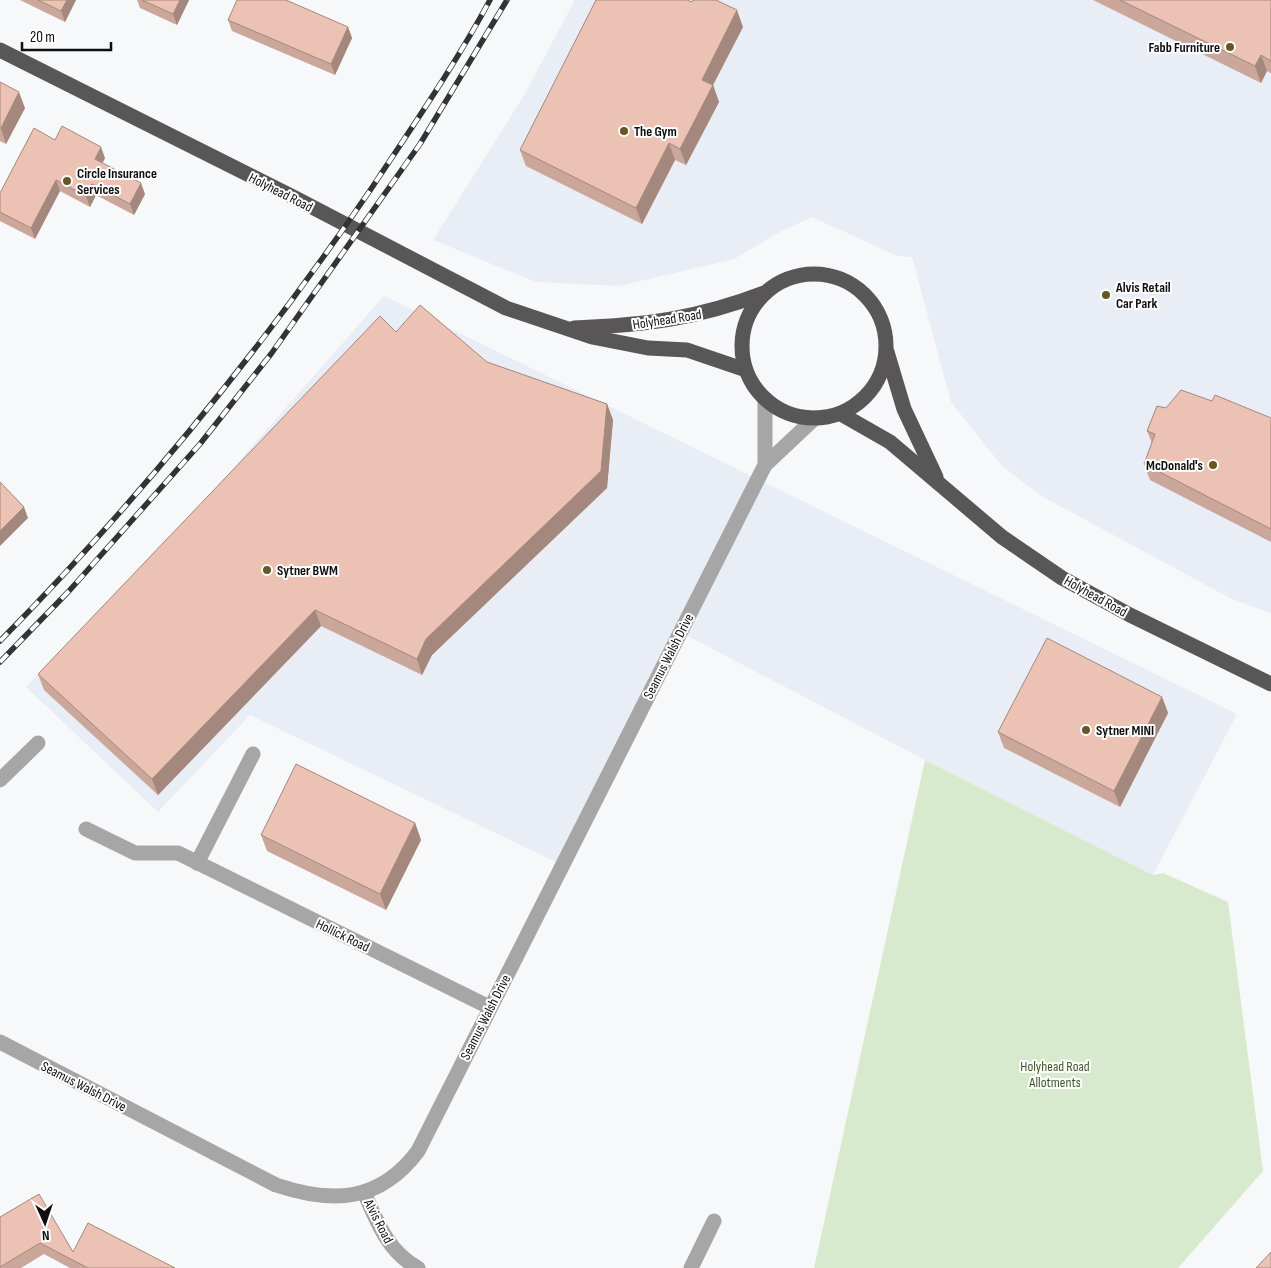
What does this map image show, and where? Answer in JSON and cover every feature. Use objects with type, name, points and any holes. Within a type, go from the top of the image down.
[{"type":"highway","name":"Holyhead Road","points":[[0,50],[506,308],[618,343],[687,350],[743,369]]},
{"type":"highway","points":[[807,274],[838,278],[864,292],[878,314],[887,351],[880,374],[872,388],[860,402],[841,414],[815,418],[789,414],[765,399],[754,388],[743,369],[741,356],[744,327],[755,303],[765,292],[794,277],[807,274]]},
{"type":"highway","name":"Holyhead Road","points":[[565,328],[672,320],[722,309],[765,292]]},
{"type":"highway","name":"Holyhead Road","points":[[887,351],[904,409],[938,482]]},
{"type":"highway","name":"Holyhead Road","points":[[841,414],[890,442],[1002,537],[1062,578],[1130,615],[1271,684]]},
{"type":"street","points":[[765,399],[765,465]]},
{"type":"street","points":[[765,465],[815,418]]},
{"type":"street","name":"Seamus Walsh Drive","points":[[0,1042],[276,1185],[299,1193],[324,1196],[364,1192],[386,1183],[404,1169],[418,1151],[489,1007],[765,465]]},
{"type":"street","points":[[0,780],[38,743]]},
{"type":"street","points":[[197,863],[253,754]]},
{"type":"street","name":"Hollick Road","points":[[86,829],[135,853],[178,853],[489,1007]]},
{"type":"street","name":"Alvis Road","points":[[364,1192],[384,1237],[402,1258],[418,1268]]},
{"type":"street","points":[[691,1268],[714,1221]]},
{"type":"shaded area","points":[[575,0],[1271,0],[1271,613],[1232,599],[1043,497],[1002,466],[951,402],[912,257],[897,256],[812,217],[780,232],[734,259],[619,286],[536,282],[433,240],[523,97]]},
{"type":"shaded area","points":[[384,296],[1237,714],[1153,875],[925,760],[680,632],[562,865],[250,715],[158,812],[26,687],[153,559]]},
{"type":"green space","name":"Holyhead Road Allotments","points":[[925,760],[1153,875],[1163,873],[1228,902],[1263,1171],[1178,1268],[814,1268]]},
{"type":"building","points":[[38,0],[67,0],[61,11]]},
{"type":"building","points":[[142,0],[180,0],[173,14]]},
{"type":"building","points":[[237,0],[286,0],[348,27],[331,64],[228,20]]},
{"type":"building","name":"The Gym","points":[[596,0],[687,0],[692,2],[693,0],[716,0],[737,10],[702,80],[713,85],[680,149],[669,143],[636,208],[520,150]]},
{"type":"building","name":"Fabb Furniture","points":[[1120,0],[1271,0],[1271,61],[1261,55],[1255,66]]},
{"type":"building","points":[[0,82],[19,92],[1,128],[0,128]]},
{"type":"building","name":"Circle Insurance Services","points":[[62,126],[101,147],[95,159],[141,183],[130,204],[92,184],[86,196],[56,180],[31,228],[0,212],[0,193],[34,128],[55,140]]},
{"type":"building","name":"Sytner BWM","points":[[420,305],[487,362],[607,404],[601,471],[426,639],[417,659],[315,610],[152,779],[38,674],[380,316],[396,332]]},
{"type":"building","name":"McDonald's","points":[[1181,390],[1212,401],[1215,395],[1271,418],[1271,529],[1144,464],[1155,434],[1147,431],[1157,406],[1166,408]]},
{"type":"building","points":[[0,482],[24,507],[0,531]]},
{"type":"building","name":"Sytner MINI","points":[[1047,638],[1162,697],[1114,791],[998,732]]},
{"type":"building","points":[[296,764],[415,823],[380,894],[261,835]]},
{"type":"building","points":[[39,1194],[73,1252],[88,1223],[175,1268],[88,1268],[40,1243],[0,1267],[0,1217]]},
{"type":"building","points":[[1271,1252],[1271,1268],[1256,1268]]},
{"type":"railway","points":[[0,641],[51,588],[149,479],[196,423],[286,308],[371,189],[448,72],[490,0]]},
{"type":"railway","points":[[0,662],[69,591],[200,444],[271,354],[420,144],[507,0]]},
{"type":"place","name":"Fabb Furniture","points":[[1230,47]]},
{"type":"place","name":"The Gym","points":[[624,131]]},
{"type":"place","name":"Circle Insurance Services","points":[[67,181]]},
{"type":"place","name":"Alvis Retail Car Park","points":[[1106,295]]},
{"type":"place","name":"McDonald's","points":[[1213,465]]},
{"type":"place","name":"Sytner BWM","points":[[267,570]]},
{"type":"place","name":"Sytner MINI","points":[[1086,730]]}]
